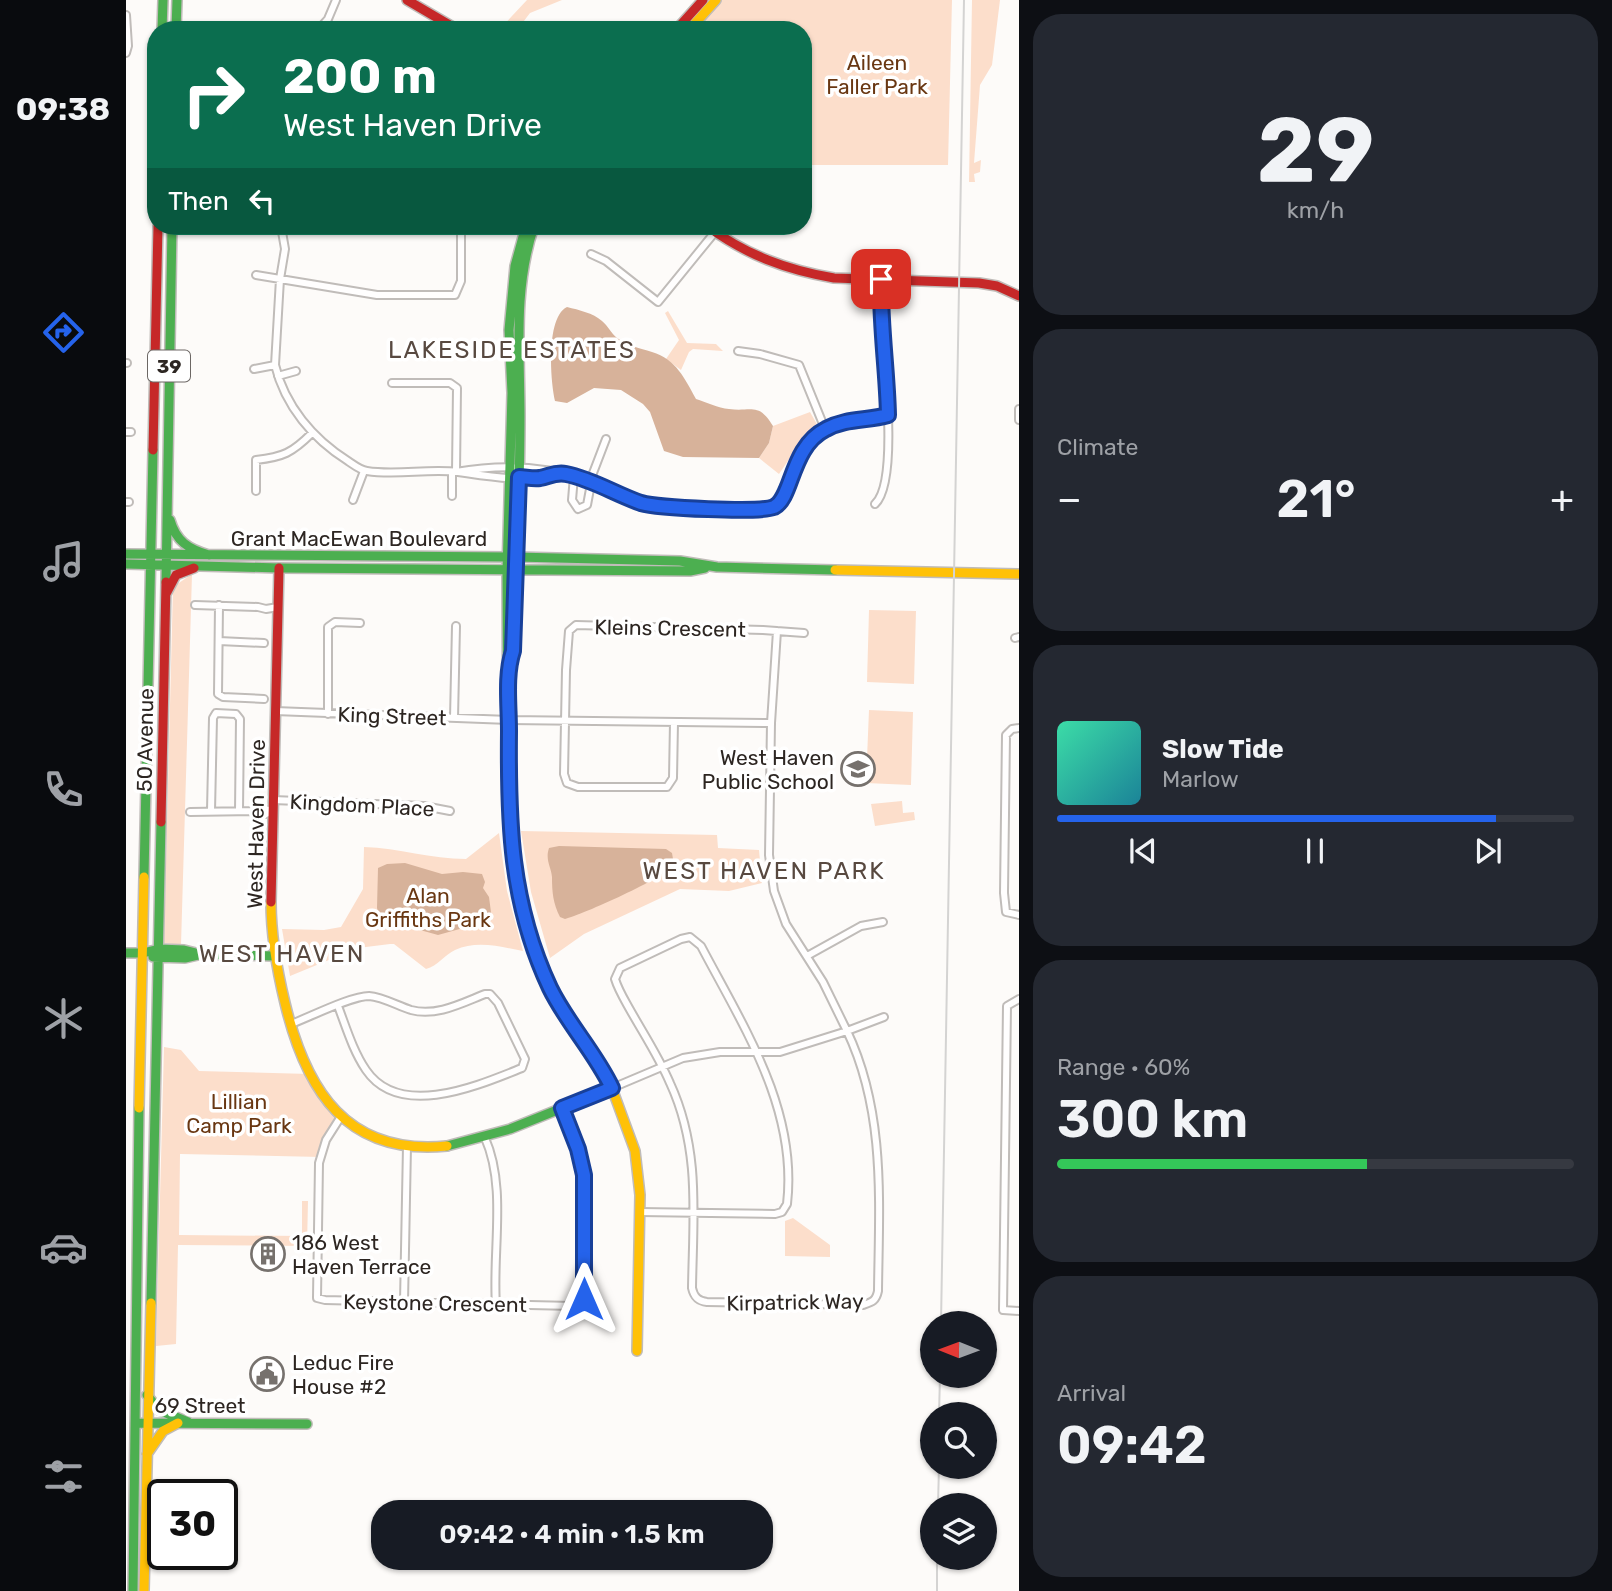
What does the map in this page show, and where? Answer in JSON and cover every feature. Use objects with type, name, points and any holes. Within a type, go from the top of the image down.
[{"type":"main road","points":[[162,21],[163,0]]},
{"type":"main road","points":[[176,21],[177,0]]},
{"type":"main road","points":[[407,0],[443,21]]},
{"type":"main road","points":[[684,21],[703,0]]},
{"type":"main road","points":[[697,21],[716,0]]},
{"type":"main road","name":"50 Avenue","points":[[133,1591],[158,235]]},
{"type":"main road","name":"50 Avenue","points":[[144,1591],[172,235]]},
{"type":"main road","points":[[514,472],[512,292],[516,258],[523,235]]},
{"type":"main road","points":[[532,235],[520,289],[512,557],[513,651],[509,663],[509,831],[513,864],[527,923],[551,988],[612,1088],[635,1152],[640,1212],[637,1351]]},
{"type":"main road","points":[[719,235],[749,254],[787,269],[834,278],[979,283],[997,286],[1019,296]]},
{"type":"main road","points":[[167,506],[177,540],[188,550],[208,555]]},
{"type":"main road","name":"Grant MacEwan Boulevard","points":[[126,554],[151,559],[208,555],[512,557],[680,561],[717,567]]},
{"type":"main road","name":"Grant MacEwan Boulevard","points":[[126,564],[151,559]]},
{"type":"main road","name":"Grant MacEwan Boulevard","points":[[166,559],[207,566],[279,568],[690,570],[717,567],[1019,574]]},
{"type":"main road","points":[[165,596],[178,574],[188,569],[207,566]]},
{"type":"main road","name":"West Haven Drive","points":[[279,568],[271,917],[274,956],[291,1024],[326,1102],[340,1118],[372,1138],[407,1146],[445,1147],[485,1138],[612,1088]]},
{"type":"main road","points":[[126,953],[159,954],[184,950],[200,954],[274,956]]},
{"type":"main road","points":[[147,1395],[159,1410],[188,1422]]},
{"type":"main road","name":"69 Street","points":[[135,1423],[307,1424]]},
{"type":"main road","points":[[146,1456],[159,1434],[178,1423]]},
{"type":"street","points":[[326,21],[336,0]]},
{"type":"street","points":[[126,15],[126,53]]},
{"type":"street","points":[[283,235],[285,249],[280,279],[275,365],[278,376],[293,406],[312,433],[335,453],[364,471],[454,472],[482,477],[514,472],[540,478],[554,473],[591,481],[643,503],[663,507],[773,507],[782,500],[788,490],[799,456],[810,441],[825,429],[853,419],[888,415]]},
{"type":"street","points":[[256,275],[376,295],[455,295],[461,281],[461,235]]},
{"type":"street","points":[[592,254],[606,261],[658,302],[706,235]]},
{"type":"street","points":[[875,504],[884,491],[888,415],[881,327],[881,279]]},
{"type":"street","points":[[738,351],[799,365],[825,429]]},
{"type":"street","points":[[254,369],[275,365]]},
{"type":"street","points":[[278,376],[296,371]]},
{"type":"street","points":[[392,383],[450,383],[457,388],[452,496]]},
{"type":"street","points":[[1019,409],[1019,419]]},
{"type":"street","points":[[256,491],[256,460],[294,451],[312,433]]},
{"type":"street","points":[[574,476],[572,500],[578,509],[587,505],[591,481],[606,439]]},
{"type":"street","points":[[353,500],[364,471]]},
{"type":"street","points":[[195,605],[258,607],[271,604],[278,607]]},
{"type":"street","points":[[219,606],[218,694],[223,697],[264,699]]},
{"type":"street","points":[[328,714],[328,627],[335,622],[360,623]]},
{"type":"street","name":"Kleins Crescent","points":[[674,722],[673,778],[667,787],[578,787],[565,780],[569,631],[576,625],[804,633]]},
{"type":"street","points":[[453,718],[456,626]]},
{"type":"street","name":"Kleins Crescent","points":[[771,723],[777,631]]},
{"type":"street","points":[[219,642],[264,643]]},
{"type":"street","name":"King Street","points":[[275,711],[509,720]]},
{"type":"street","points":[[211,811],[213,718],[216,713],[236,714],[240,719],[239,811]]},
{"type":"street","points":[[509,720],[771,723],[771,879],[781,914],[823,982],[848,1031]]},
{"type":"street","points":[[1019,728],[1012,729],[1006,735],[1004,893],[1006,912],[1019,915]]},
{"type":"street","name":"Kingdom Place","points":[[273,800],[424,806],[450,811]]},
{"type":"street","points":[[190,812],[254,811],[260,808],[273,811]]},
{"type":"street","points":[[807,956],[861,926],[883,922]]},
{"type":"street","points":[[640,1212],[693,1213],[775,1214],[786,1208],[787,1172],[781,1126],[772,1088],[757,1053],[701,946],[692,938],[685,937],[625,965],[615,974],[616,984],[675,1093],[688,1135],[693,1163],[693,1213]]},
{"type":"street","points":[[291,1024],[338,1006],[368,996],[412,1010],[431,1012],[490,994],[498,1003],[525,1064],[522,1068],[448,1094],[418,1095],[392,1091],[378,1083],[366,1071],[338,1006]]},
{"type":"street","points":[[1019,999],[1007,1006],[1003,1310],[1019,1311]]},
{"type":"street","name":"West Haven Drive","points":[[612,1088],[683,1058],[708,1053],[793,1050],[884,1017]]},
{"type":"street","name":"Kirpatrick Way","points":[[693,1213],[692,1288],[695,1297],[702,1302],[863,1305],[876,1299],[879,1184],[875,1130],[866,1079],[848,1031]]},
{"type":"street","name":"Keystone Crescent","points":[[340,1118],[326,1140],[319,1163],[317,1298],[573,1306],[579,1305],[584,1299],[584,1175],[578,1149],[562,1108]]},
{"type":"street","points":[[485,1138],[492,1154],[496,1177],[496,1305]]},
{"type":"street","points":[[404,1302],[407,1146]]},
{"type":"green space","points":[[527,0],[562,0],[530,13],[524,21],[507,21]]},
{"type":"green space","name":"Aileen Faller Park","points":[[721,0],[952,0],[948,165],[812,165],[812,21],[702,21]]},
{"type":"green space","points":[[972,0],[1000,0],[992,65],[980,85],[974,163],[981,160],[980,172],[974,174],[975,182],[969,182]]},
{"type":"green space","points":[[668,311],[687,343],[716,344],[723,351],[693,349],[681,370],[666,359],[679,340],[665,313]]},
{"type":"green space","points":[[810,412],[818,426],[803,439],[779,474],[759,458],[769,443],[773,426]]},
{"type":"green space","points":[[192,574],[181,945],[164,943],[173,587]]},
{"type":"green space","points":[[869,610],[916,611],[914,684],[867,682]]},
{"type":"green space","points":[[869,710],[913,712],[911,785],[866,783]]},
{"type":"green space","points":[[902,801],[903,813],[914,812],[915,820],[875,826],[871,804]]},
{"type":"green space","points":[[521,831],[717,835],[718,848],[759,850],[762,883],[729,891],[680,889],[584,934],[550,958],[531,892]]},
{"type":"green space","name":"Alan Griffiths Park","points":[[499,833],[507,891],[523,951],[472,945],[455,950],[426,969],[394,944],[390,944],[358,948],[290,976],[282,929],[324,930],[341,927],[363,889],[364,847],[466,859]]},
{"type":"green space","name":"Lillian Camp Park","points":[[164,1047],[181,1050],[199,1071],[310,1074],[340,1118],[321,1157],[180,1154],[179,1235],[302,1236],[302,1201],[308,1201],[307,1246],[178,1245],[176,1344],[156,1346]]},
{"type":"green space","points":[[793,1218],[830,1245],[830,1257],[785,1256],[785,1221]]},
{"type":"shaded area","points":[[567,307],[586,312],[602,321],[621,341],[667,359],[679,371],[696,399],[725,408],[754,410],[763,414],[773,426],[769,443],[759,458],[683,457],[664,451],[650,412],[643,404],[621,390],[594,388],[567,403],[555,401],[551,350],[556,323],[560,313]]},
{"type":"shaded area","points":[[549,848],[666,849],[672,853],[674,865],[640,886],[565,919],[560,917],[554,902],[548,860]]},
{"type":"shaded area","points":[[405,863],[442,874],[482,874],[492,920],[438,935],[402,925],[381,923],[377,908],[378,868],[387,864]]},
{"type":"railway","points":[[941,1311],[964,0]]},
{"type":"railway","points":[[939,1402],[940,1388]]},
{"type":"railway","points":[[938,1493],[939,1479]]},
{"type":"railway","points":[[937,1570],[937,1591]]},
{"type":"traffic: fast","points":[[162,21],[163,0]]},
{"type":"traffic: fast","points":[[176,21],[177,0]]},
{"type":"traffic: fast","points":[[166,582],[172,235]]},
{"type":"traffic: fast","points":[[524,235],[515,266],[509,330],[512,393],[507,572],[508,794],[513,864],[527,923],[544,974],[567,1018],[613,1091]]},
{"type":"traffic: fast","points":[[511,658],[514,651],[519,504],[520,297],[531,235]]},
{"type":"traffic: fast","points":[[144,877],[153,450]]},
{"type":"traffic: fast","points":[[170,520],[184,543],[209,555]]},
{"type":"traffic: fast","points":[[126,554],[516,557],[680,561],[717,567],[835,570]]},
{"type":"traffic: fast","points":[[126,564],[279,568],[690,571],[705,568]]},
{"type":"traffic: fast","points":[[151,1303],[161,822]]},
{"type":"traffic: fast","points":[[126,953],[159,949],[200,954],[274,956]]},
{"type":"traffic: fast","points":[[153,957],[185,958],[198,955]]},
{"type":"traffic: fast","points":[[447,1146],[510,1129],[612,1088]]},
{"type":"traffic: fast","points":[[133,1591],[139,1108]]},
{"type":"traffic: fast","points":[[147,1395],[159,1410],[188,1422]]},
{"type":"traffic: fast","points":[[135,1423],[307,1424]]},
{"type":"traffic: slow","points":[[697,21],[716,0]]},
{"type":"traffic: slow","points":[[835,570],[1019,574]]},
{"type":"traffic: slow","points":[[139,1108],[144,877]]},
{"type":"traffic: slow","points":[[271,902],[275,953],[285,1003],[305,1064],[319,1090],[336,1111],[357,1128],[382,1140],[412,1146],[447,1146]]},
{"type":"traffic: slow","points":[[613,1091],[635,1151],[640,1195],[637,1351]]},
{"type":"traffic: slow","points":[[144,1591],[151,1303]]},
{"type":"traffic: slow","points":[[147,1454],[163,1431],[178,1423]]},
{"type":"traffic: jam","points":[[407,0],[443,21]]},
{"type":"traffic: jam","points":[[684,21],[703,0]]},
{"type":"traffic: jam","points":[[153,450],[158,235]]},
{"type":"traffic: jam","points":[[720,235],[768,260],[817,275],[834,278],[979,283],[997,286],[1019,296]]},
{"type":"traffic: jam","points":[[166,594],[176,575],[194,568]]},
{"type":"traffic: jam","points":[[271,902],[279,568]]},
{"type":"traffic: jam","points":[[161,822],[166,582]]},
{"type":"place","name":"West Haven Public School","points":[[858,769]]},
{"type":"place","name":"186 West Haven Terrace","points":[[268,1254]]},
{"type":"place","name":"Leduc Fire House #2","points":[[267,1374]]},
{"type":"district","name":"LAKESIDE ESTATES","points":[[512,350]]},
{"type":"district","name":"WEST HAVEN PARK","points":[[764,871]]},
{"type":"district","name":"WEST HAVEN","points":[[282,954]]},
{"type":"route","points":[[584,1299],[584,1175],[578,1149],[562,1108],[612,1088],[551,988],[527,923],[513,864],[508,794],[509,663],[513,651],[519,477],[540,478],[554,473],[568,474],[643,503],[663,507],[758,509],[775,506],[788,490],[799,456],[810,441],[825,429],[853,419],[888,415],[881,327],[881,279]]}]
